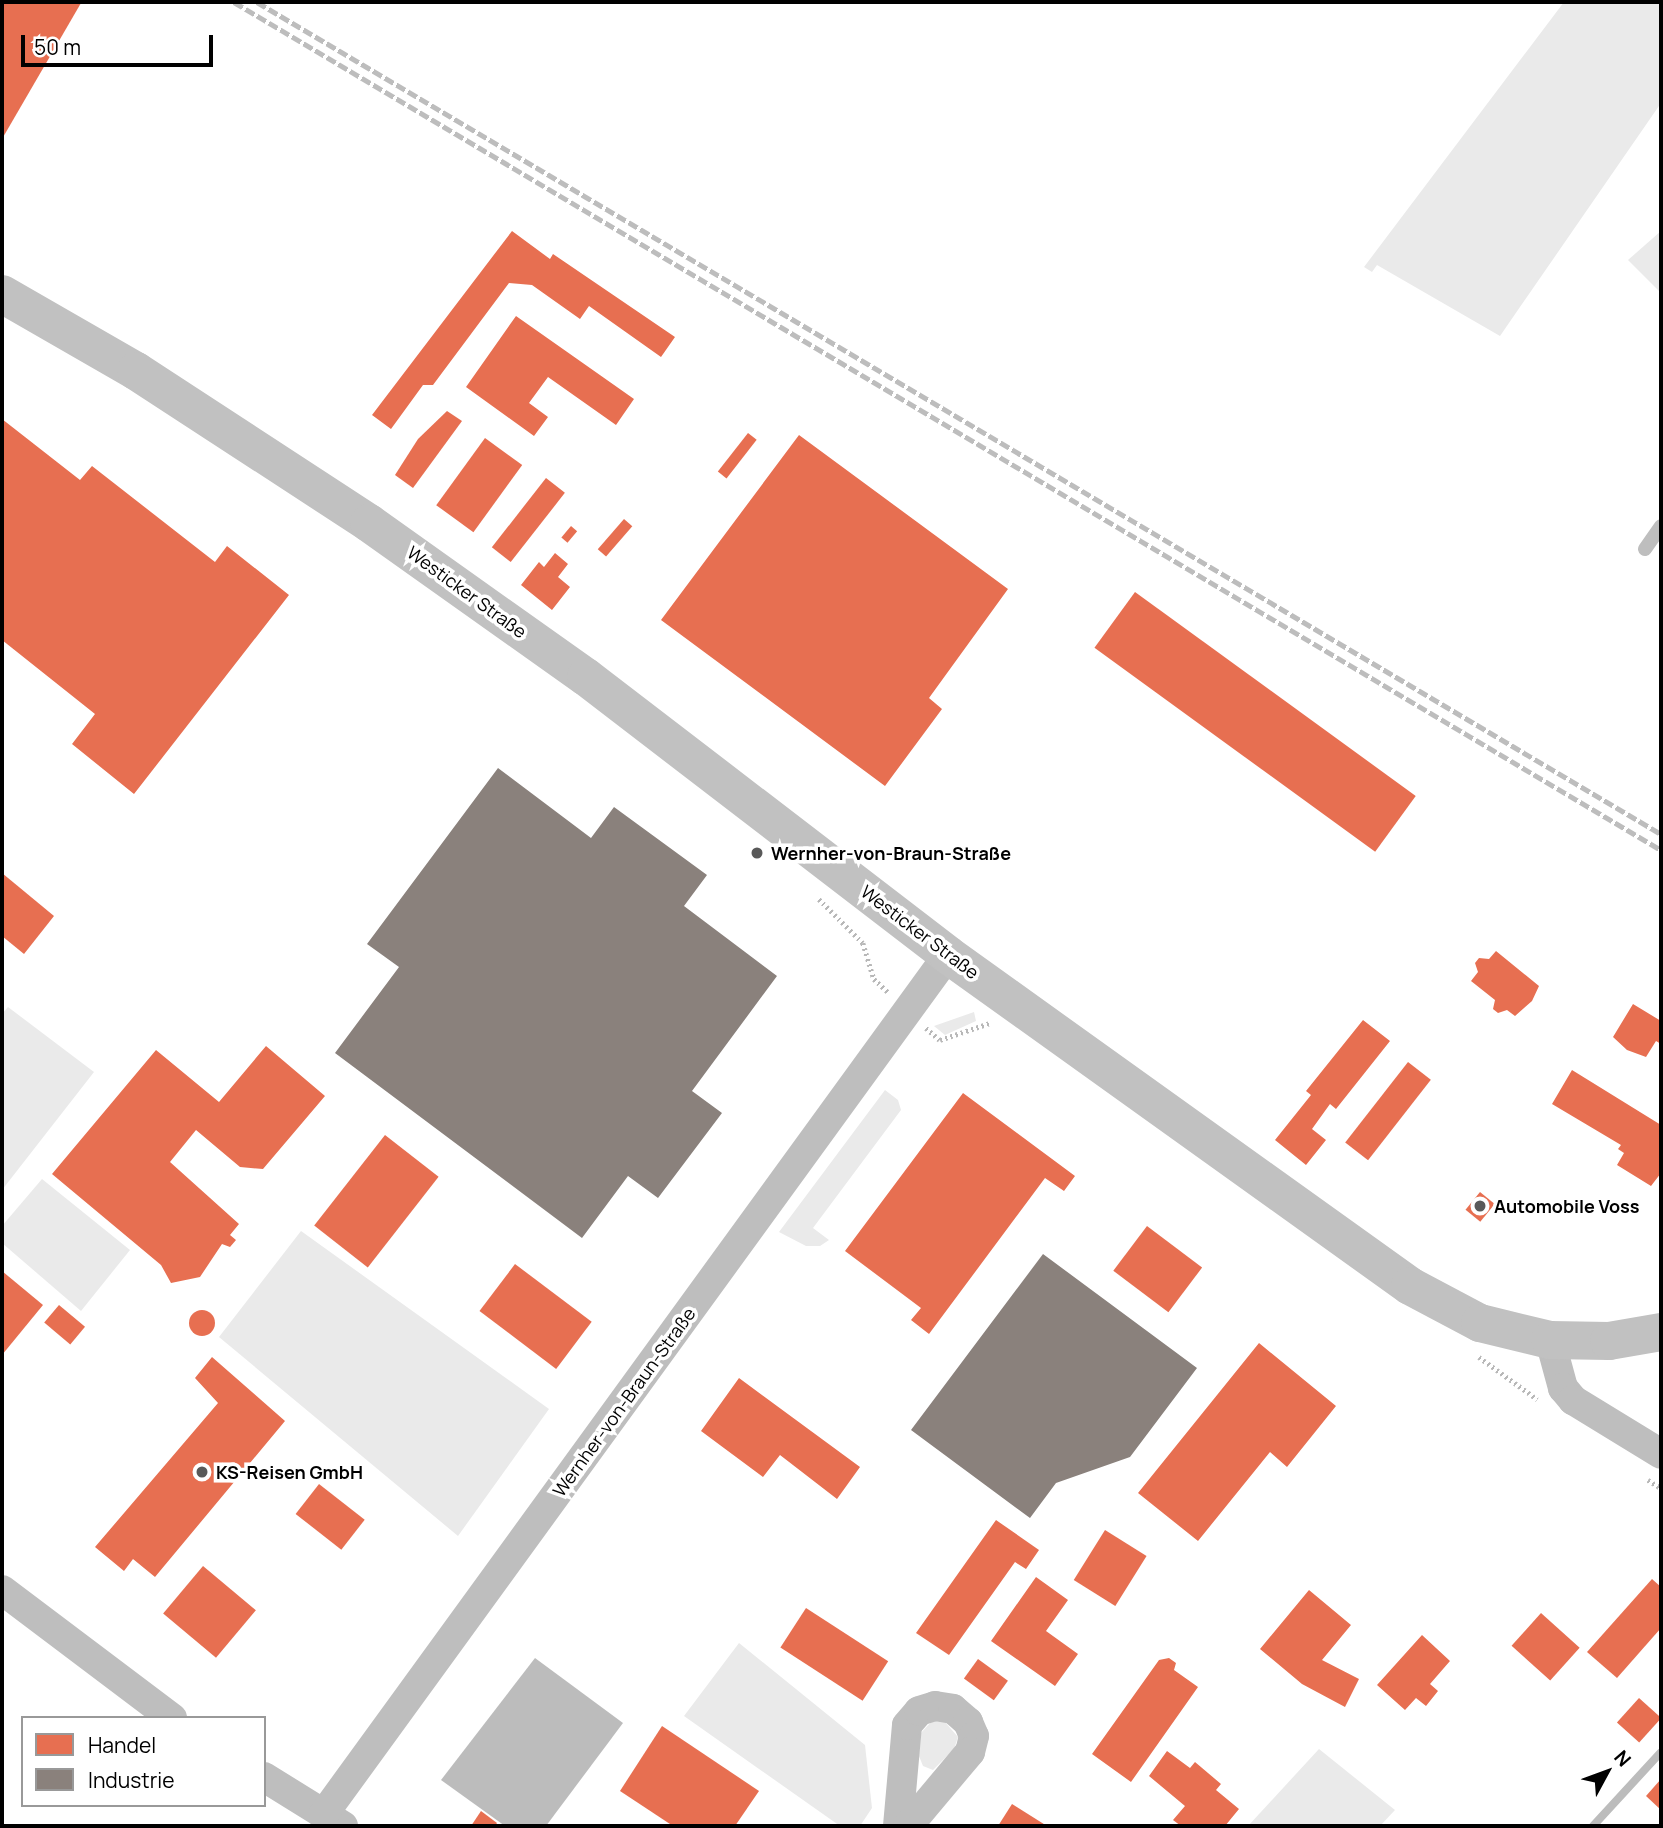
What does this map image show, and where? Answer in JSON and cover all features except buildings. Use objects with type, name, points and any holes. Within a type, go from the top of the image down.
[{"type":"main road","name":"Westicker Straße","points":[[2,294],[136,371],[369,523],[586,677],[948,955],[1410,1286],[1480,1323],[1550,1340],[1609,1341],[1661,1332]]},
{"type":"street","name":"Wernher-von-Braun-Straße","points":[[333,1821],[948,955]]},
{"type":"street","points":[[1550,1340],[1563,1388],[1573,1401],[1661,1454]]},
{"type":"street","points":[[2,1590],[169,1716]]},
{"type":"street","points":[[898,1826],[907,1724],[919,1712],[935,1706],[953,1709],[968,1722],[974,1736],[970,1752],[908,1826]]},
{"type":"street","points":[[266,1778],[333,1821]]},
{"type":"lane","points":[[1645,549],[1661,526]]},
{"type":"path","points":[[1469,1351],[1546,1406]]},
{"type":"path","points":[[1641,1475],[1661,1488]]},
{"type":"shaded area","points":[[1564,2],[1661,2],[1661,103],[1500,336],[1377,265],[1372,272],[1364,267]]},
{"type":"shaded area","points":[[1661,231],[1661,293],[1628,260]]},
{"type":"shaded area","points":[[8,1007],[94,1072],[2,1190],[2,1014]]},
{"type":"shaded area","points":[[974,1012],[976,1021],[945,1035],[934,1026]]},
{"type":"shaded area","points":[[885,1090],[898,1100],[901,1110],[813,1228],[829,1240],[820,1246],[806,1246],[779,1232]]},
{"type":"shaded area","points":[[42,1179],[130,1250],[81,1311],[2,1243],[2,1226]]},
{"type":"shaded area","points":[[301,1231],[549,1409],[458,1536],[219,1337]]},
{"type":"shaded area","points":[[739,1643],[865,1745],[872,1808],[860,1826],[840,1826],[684,1716]]},
{"type":"shaded area","points":[[535,1658],[623,1723],[546,1826],[505,1826],[441,1780]]},
{"type":"shaded area","points":[[932,1721],[944,1721],[958,1737],[954,1749],[933,1770],[923,1766],[919,1756],[920,1734]]},
{"type":"shaded area","points":[[1319,1749],[1395,1810],[1380,1826],[1248,1826]]},
{"type":"waterway","points":[[1593,1826],[1661,1752]]},
{"type":"railway","points":[[234,2],[1661,850]]},
{"type":"railway","points":[[257,2],[1661,834]]},
{"type":"place","name":"Wernher-von-Braun-Straße","points":[[757,853]]},
{"type":"place","name":"Automobile Voss","points":[[1480,1206]]},
{"type":"place","name":"KS-Reisen GmbH","points":[[202,1472]]}]
